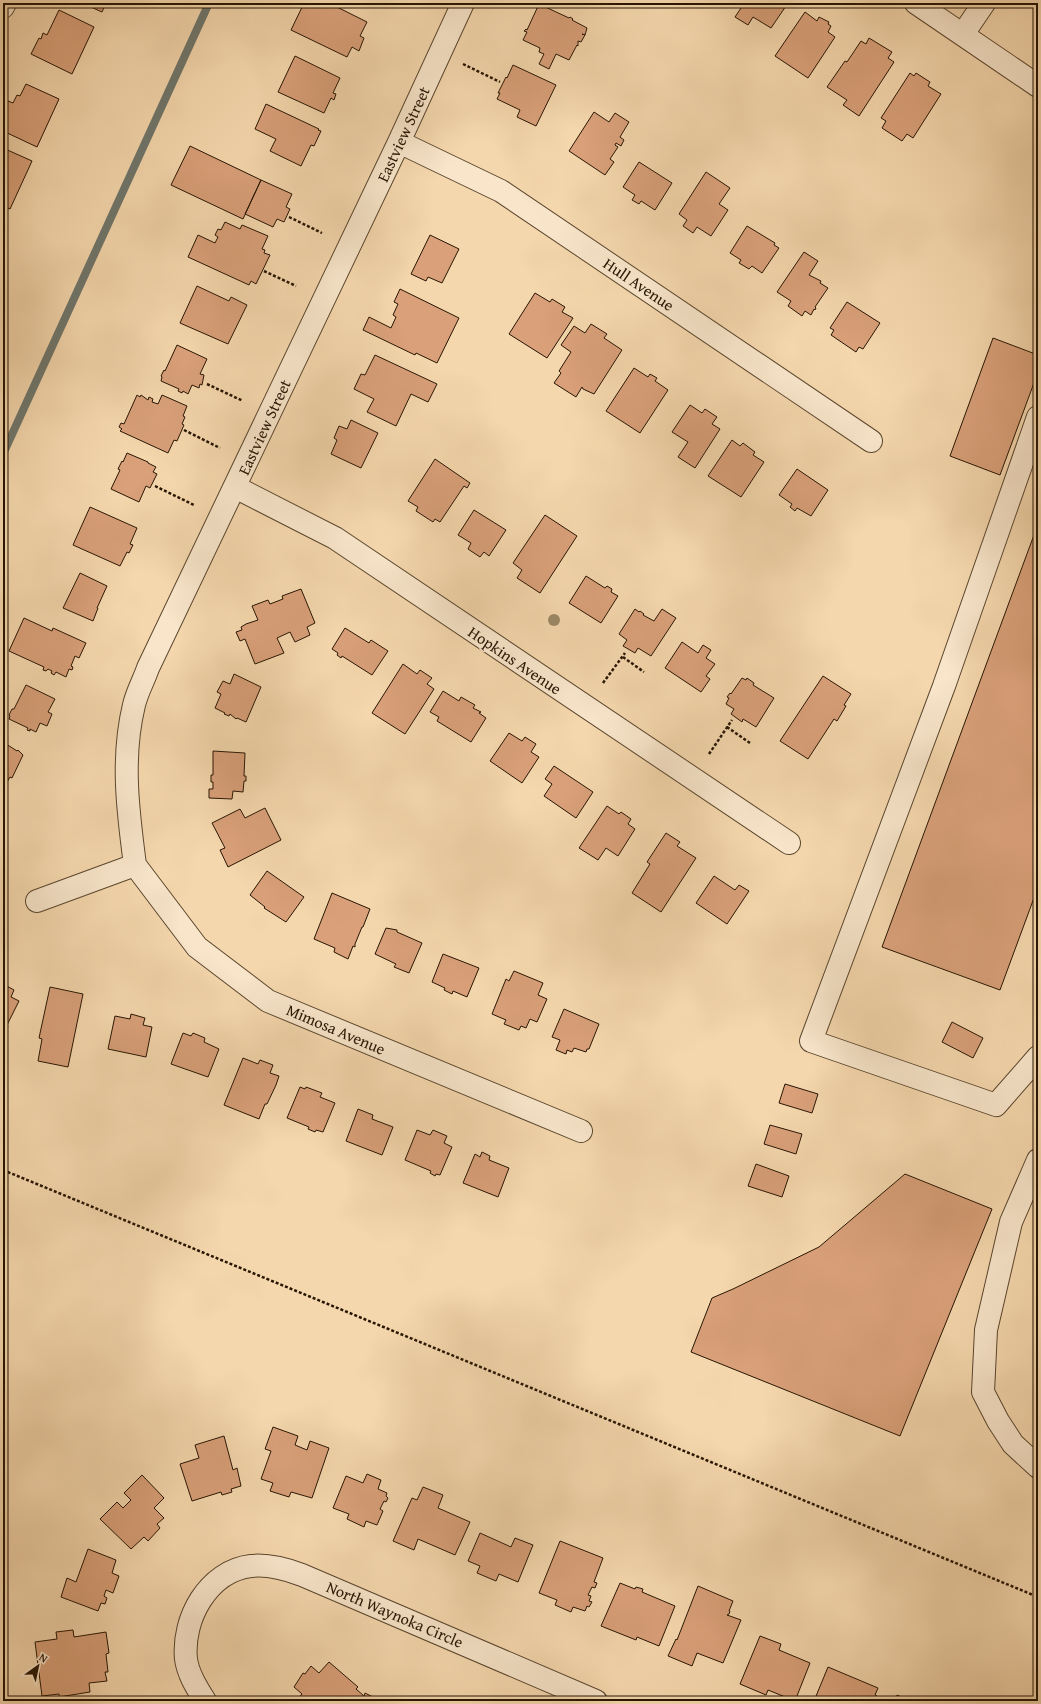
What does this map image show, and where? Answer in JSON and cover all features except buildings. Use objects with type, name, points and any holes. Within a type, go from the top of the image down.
[{"type":"street","points":[[3,7],[5,3]]},
{"type":"street","name":"Eastview Street","points":[[135,865],[127,798],[126,767],[128,733],[134,703],[148,668],[399,142],[463,3]]},
{"type":"street","points":[[916,3],[1038,86]]},
{"type":"street","points":[[963,34],[984,3]]},
{"type":"street","name":"Hull Avenue","points":[[399,142],[501,191],[871,441]]},
{"type":"street","points":[[1038,417],[944,686],[811,1041],[996,1105],[1038,1057]]},
{"type":"street","name":"Hopkins Avenue","points":[[235,487],[335,538],[789,843]]},
{"type":"street","points":[[37,901],[135,865]]},
{"type":"street","name":"Mimosa Avenue","points":[[135,865],[197,947],[268,1001],[581,1131]]},
{"type":"street","points":[[1038,1160],[1011,1222],[986,1330],[983,1392],[1013,1444],[1038,1467]]},
{"type":"street","name":"North Waynoka Circle","points":[[204,1701],[192,1679],[186,1660],[186,1638],[190,1620],[209,1588],[223,1576],[237,1569],[251,1566],[269,1566],[286,1569],[596,1701]]},
{"type":"path","points":[[463,64],[500,82]]},
{"type":"path","points":[[289,217],[322,233]]},
{"type":"path","points":[[264,271],[296,286]]},
{"type":"path","points":[[207,384],[243,401]]},
{"type":"path","points":[[184,430],[220,448]]},
{"type":"path","points":[[155,486],[194,505]]},
{"type":"path","points":[[603,683],[625,653]]},
{"type":"path","points":[[623,657],[644,672]]},
{"type":"path","points":[[709,754],[732,720]]},
{"type":"path","points":[[727,727],[750,743]]},
{"type":"path","points":[[3,1170],[1038,1597]]},
{"type":"waterway","points":[[3,454],[209,3]]}]
